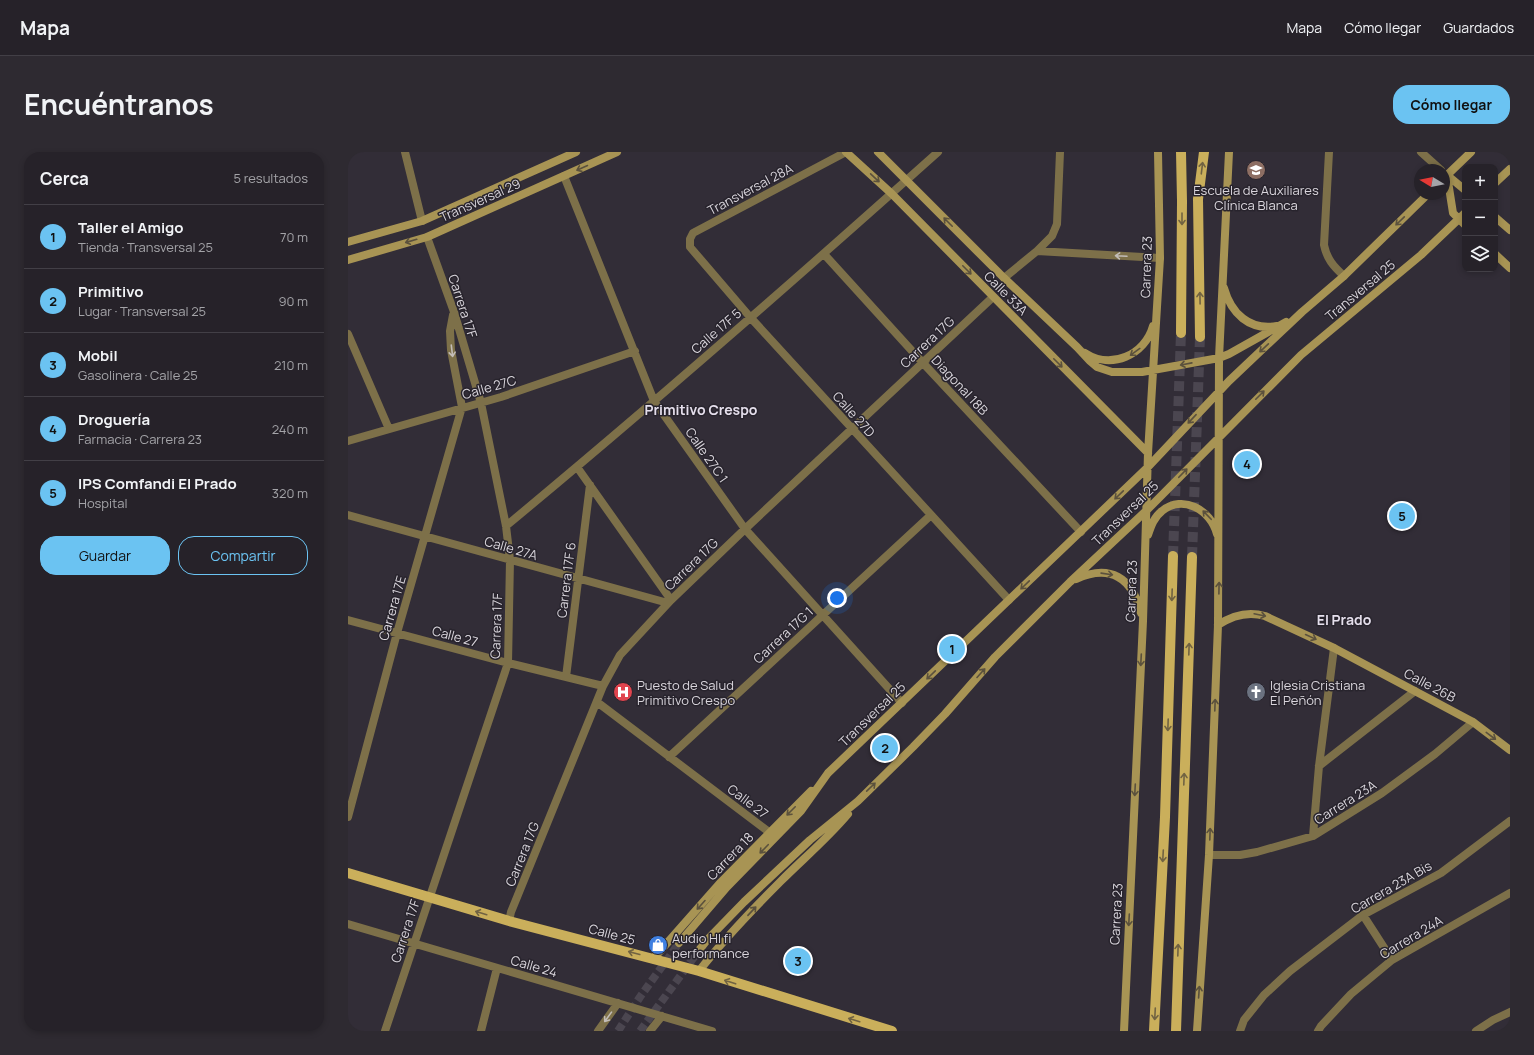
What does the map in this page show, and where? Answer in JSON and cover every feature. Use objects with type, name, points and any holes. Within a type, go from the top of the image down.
[{"type":"main road","name":"Transversal 29","points":[[348,242],[422,221],[576,152]]},
{"type":"main road","name":"Transversal 29","points":[[348,260],[427,237],[617,152]]},
{"type":"main road","name":"Calle 33A","points":[[846,152],[892,194],[1148,453]]},
{"type":"main road","name":"Calle 33A","points":[[878,152],[1004,278],[1090,361],[1106,370],[1131,373],[1152,371]]},
{"type":"main road","name":"Carrera 23","points":[[1125,1031],[1126,965],[1146,551],[1147,468],[1160,258],[1158,152]]},
{"type":"main road","points":[[1181,152],[1181,333]]},
{"type":"main road","points":[[1200,337],[1198,200],[1204,152]]},
{"type":"main road","points":[[1197,1031],[1209,854],[1218,625],[1219,358],[1229,152]]},
{"type":"main road","points":[[1450,169],[1471,152]]},
{"type":"main road","points":[[1498,180],[1510,169]]},
{"type":"main road","points":[[1450,179],[1462,188]]},
{"type":"main road","name":"Transversal 25","points":[[792,822],[828,773],[1147,468],[1219,391],[1302,312],[1344,276],[1422,200]]},
{"type":"main road","points":[[1450,200],[1453,213],[1462,216]]},
{"type":"main road","name":"Transversal 25","points":[[700,949],[706,940],[744,902],[810,840],[858,800],[945,714],[995,657],[1070,582],[1146,511],[1301,355],[1421,255],[1462,216]]},
{"type":"main road","points":[[1498,220],[1510,230]]},
{"type":"main road","points":[[1498,257],[1510,268]]},
{"type":"main road","points":[[1223,277],[1230,304],[1246,321],[1264,327],[1283,324]]},
{"type":"main road","points":[[1077,347],[1088,355],[1105,360],[1119,360],[1131,355],[1140,348],[1149,337],[1154,324],[1157,306]]},
{"type":"main road","name":"Transversal 25","points":[[1152,371],[1219,358],[1229,354],[1302,312]]},
{"type":"main road","points":[[1146,551],[1149,532],[1155,518],[1166,508],[1183,504],[1202,510],[1210,518],[1216,532],[1219,551]]},
{"type":"main road","points":[[1154,1031],[1165,817],[1173,556]]},
{"type":"main road","points":[[1176,1031],[1182,818],[1192,558]]},
{"type":"main road","points":[[1070,582],[1094,573],[1104,573],[1118,576],[1126,582],[1134,592],[1140,607],[1143,621]]},
{"type":"main road","name":"Calle 26B","points":[[1218,625],[1227,619],[1242,614],[1261,615],[1334,648],[1473,722],[1510,750]]},
{"type":"main road","name":"Carrera 18","points":[[653,959],[721,882],[828,773]]},
{"type":"main road","points":[[699,971],[718,946],[768,894],[832,834],[858,800]]},
{"type":"main road","name":"Carrera 18","points":[[679,943],[727,887],[792,822]]},
{"type":"main road","name":"Calle 25","points":[[348,873],[509,921],[699,971],[892,1031]]},
{"type":"street","points":[[404,152],[422,221]]},
{"type":"street","name":"Transversal 28A","points":[[690,239],[693,233],[846,152]]},
{"type":"street","name":"Calle 17F 5","points":[[506,526],[578,467],[824,254],[938,152]]},
{"type":"street","points":[[1004,278],[1037,251],[1052,236],[1057,224],[1060,152]]},
{"type":"street","points":[[1329,152],[1324,245],[1326,256],[1334,267],[1344,276]]},
{"type":"street","points":[[1421,152],[1434,164]]},
{"type":"street","name":"Calle 27C 1","points":[[564,176],[654,401],[745,529],[902,703]]},
{"type":"street","name":"Carrera 17F","points":[[385,1031],[508,663],[510,560],[506,526],[480,403],[454,312],[427,237]]},
{"type":"street","name":"Calle 27D","points":[[690,239],[690,247],[750,317],[1009,600]]},
{"type":"street","points":[[1037,251],[1160,258]]},
{"type":"street","name":"Diagonal 18B","points":[[824,254],[923,363],[1081,532]]},
{"type":"street","name":"Carrera 17G","points":[[509,921],[511,912],[603,686],[615,662],[622,652],[669,602],[745,529],[993,297]]},
{"type":"street","points":[[454,312],[450,332],[451,350],[462,407]]},
{"type":"street","points":[[348,334],[389,429]]},
{"type":"street","name":"Calle 27C","points":[[348,441],[480,403],[634,351]]},
{"type":"street","name":"Carrera 17E","points":[[348,817],[397,633],[462,407]]},
{"type":"street","points":[[578,467],[669,602]]},
{"type":"street","name":"Carrera 17F 6","points":[[566,677],[590,485]]},
{"type":"street","name":"Calle 27A","points":[[348,515],[578,579],[669,602]]},
{"type":"street","name":"Carrera 17G 1","points":[[669,757],[931,515]]},
{"type":"street","name":"Calle 27","points":[[348,620],[508,663],[603,686]]},
{"type":"street","points":[[1313,836],[1334,648]]},
{"type":"street","points":[[1320,766],[1415,691]]},
{"type":"street","name":"Calle 27","points":[[597,702],[770,832]]},
{"type":"street","name":"Carrera 23A","points":[[1209,854],[1240,854],[1257,852],[1313,836],[1382,793],[1435,754],[1473,722]]},
{"type":"street","name":"Carrera 23A Bis","points":[[1240,1031],[1244,1020],[1264,996],[1290,971],[1363,915],[1441,873],[1510,821]]},
{"type":"street","name":"Carrera 24A","points":[[1318,1031],[1351,994],[1392,960],[1510,893]]},
{"type":"street","points":[[1363,915],[1392,960]]},
{"type":"street","name":"Calle 24","points":[[348,924],[712,1031]]},
{"type":"street","points":[[481,1031],[497,968]]},
{"type":"street","points":[[598,1031],[618,1003]]},
{"type":"street","points":[[1476,1031],[1493,1020],[1510,1012]]},
{"type":"street","points":[[650,1031],[662,1016]]},
{"type":"tunnel","points":[[1173,556],[1181,333]]},
{"type":"tunnel","points":[[1192,557],[1200,337]]},
{"type":"tunnel","points":[[618,1031],[640,997],[679,943]]},
{"type":"tunnel","points":[[640,1031],[700,949]]},
{"type":"place","name":"Escuela de Auxiliares Clínica Blanca","points":[[1256,170]]},
{"type":"place","name":"Droguería","points":[[1247,464]]},
{"type":"place","name":"IPS Comfandi El Prado","points":[[1402,516]]},
{"type":"place","name":"Taller el Amigo","points":[[952,649]]},
{"type":"place","name":"Puesto de Salud Primitivo Crespo","points":[[623,692]]},
{"type":"place","name":"Iglesia Cristiana El Peñón","points":[[1256,692]]},
{"type":"place","name":"Primitivo","points":[[885,748]]},
{"type":"place","name":"Audio HI fi performance","points":[[658,945]]},
{"type":"place","name":"Mobil","points":[[798,961]]},
{"type":"district","name":"Primitivo Crespo","points":[[701,410]]},
{"type":"district","name":"El Prado","points":[[1344,620]]}]
